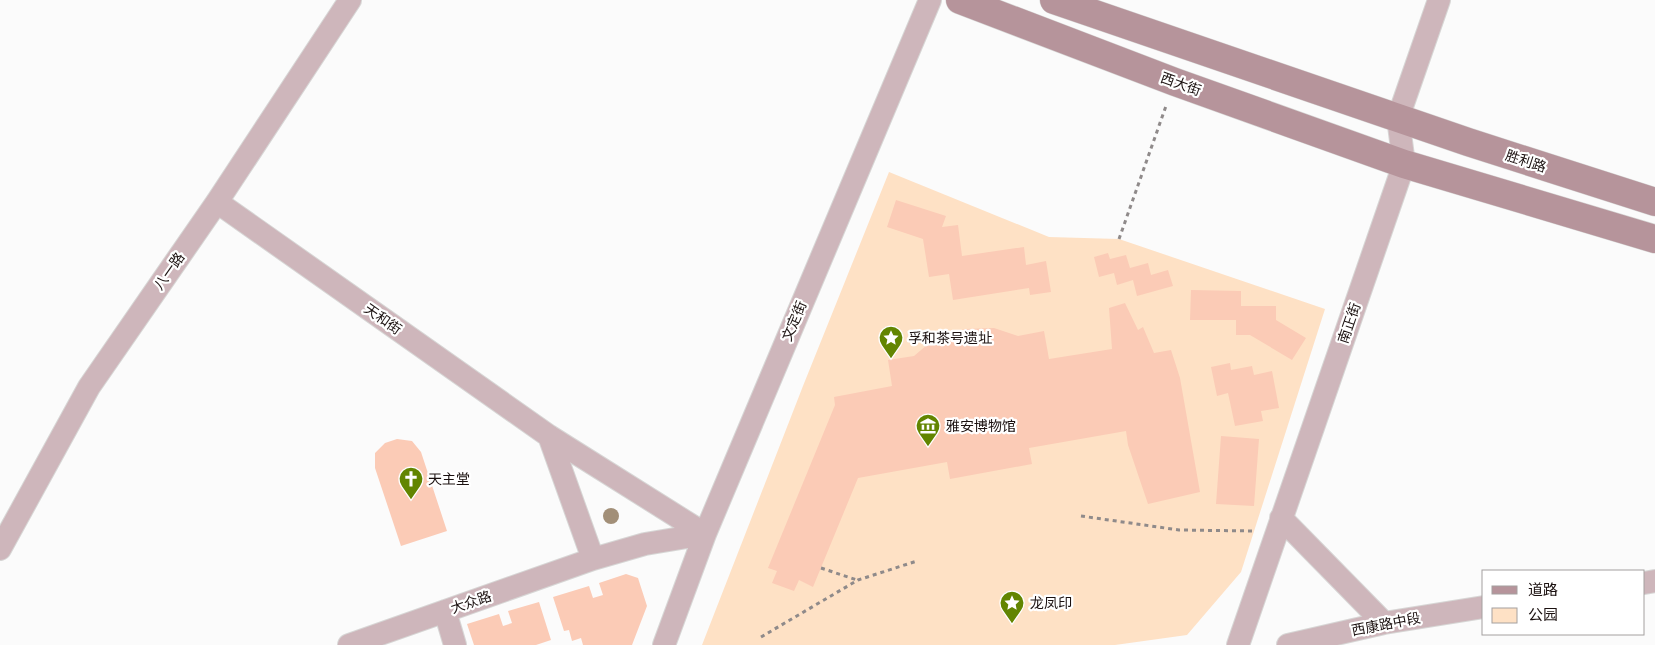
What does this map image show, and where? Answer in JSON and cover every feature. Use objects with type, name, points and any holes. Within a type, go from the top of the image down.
[{"type":"main road","name":"西大街","points":[[960,0],[1175,82],[1404,164]]},
{"type":"main road","points":[[1054,0],[1398,118]]},
{"type":"main road","name":"胜利路","points":[[1398,118],[1655,202]]},
{"type":"main road","points":[[1404,164],[1655,239]]},
{"type":"street","name":"八一路","points":[[0,549],[89,387],[217,202],[350,0]]},
{"type":"street","name":"文定街","points":[[664,645],[705,534],[930,0]]},
{"type":"street","name":"南正街","points":[[1238,645],[1404,164],[1398,118],[1440,0]]},
{"type":"street","name":"天和街","points":[[217,202],[549,436],[705,534]]},
{"type":"street","points":[[549,436],[593,559]]},
{"type":"street","points":[[1281,518],[1384,623]]},
{"type":"street","name":"大众路","points":[[349,645],[593,559],[645,544],[705,534]]},
{"type":"street","name":"西康路中段","points":[[1288,645],[1384,623],[1482,607]]},
{"type":"street","points":[[445,611],[455,645]]},
{"type":"path","points":[[1119,239],[1175,82]]},
{"type":"path","points":[[1081,516],[1178,530],[1254,531]]},
{"type":"path","points":[[761,637],[858,580],[918,561]]},
{"type":"path","points":[[821,568],[858,580]]},
{"type":"green space","points":[[889,172],[1049,237],[1119,239],[1325,309],[1241,572],[1187,635],[1115,645],[702,645]]},
{"type":"building","points":[[896,200],[946,216],[942,227],[958,225],[962,256],[1024,247],[1026,265],[1046,261],[1051,292],[1030,295],[1029,288],[953,300],[949,274],[929,277],[923,239],[887,227]]},
{"type":"building","points":[[1108,253],[1110,259],[1126,255],[1130,268],[1148,263],[1151,275],[1168,270],[1173,286],[1137,296],[1133,280],[1117,285],[1114,273],[1099,277],[1094,257]]},
{"type":"building","points":[[1191,290],[1241,291],[1241,306],[1276,306],[1276,320],[1306,338],[1292,360],[1250,335],[1236,335],[1236,320],[1190,320]]},
{"type":"building","name":"雅安博物馆","points":[[1125,303],[1138,330],[1143,327],[1154,353],[1171,350],[1180,378],[1200,492],[1148,504],[1128,445],[1126,431],[1029,448],[1032,464],[950,479],[947,462],[858,478],[813,587],[799,580],[794,591],[772,583],[777,571],[768,568],[835,405],[834,397],[892,386],[888,360],[914,356],[934,339],[965,329],[994,328],[1018,336],[1044,331],[1049,359],[1112,349],[1109,308]]},
{"type":"building","points":[[1230,363],[1231,370],[1252,366],[1254,375],[1272,371],[1279,408],[1261,411],[1263,421],[1235,426],[1228,393],[1217,396],[1211,367]]},
{"type":"building","points":[[1221,436],[1259,439],[1254,506],[1216,504]]},
{"type":"building","name":"天主堂","points":[[397,439],[412,441],[421,452],[447,531],[401,546],[375,468],[375,453],[385,443]]},
{"type":"building","points":[[626,574],[638,578],[647,606],[632,645],[583,645],[581,638],[572,641],[569,630],[564,631],[553,597],[589,586],[593,598],[603,595],[599,583]]},
{"type":"building","points":[[539,602],[551,640],[536,645],[474,645],[467,624],[499,614],[503,626],[512,623],[508,611]]},
{"type":"place","name":"孚和茶号遗址","points":[[891,359]]},
{"type":"place","name":"雅安博物馆","points":[[928,447]]},
{"type":"place","name":"天主堂","points":[[411,500]]},
{"type":"place","name":"龙凤印","points":[[1012,624]]}]
